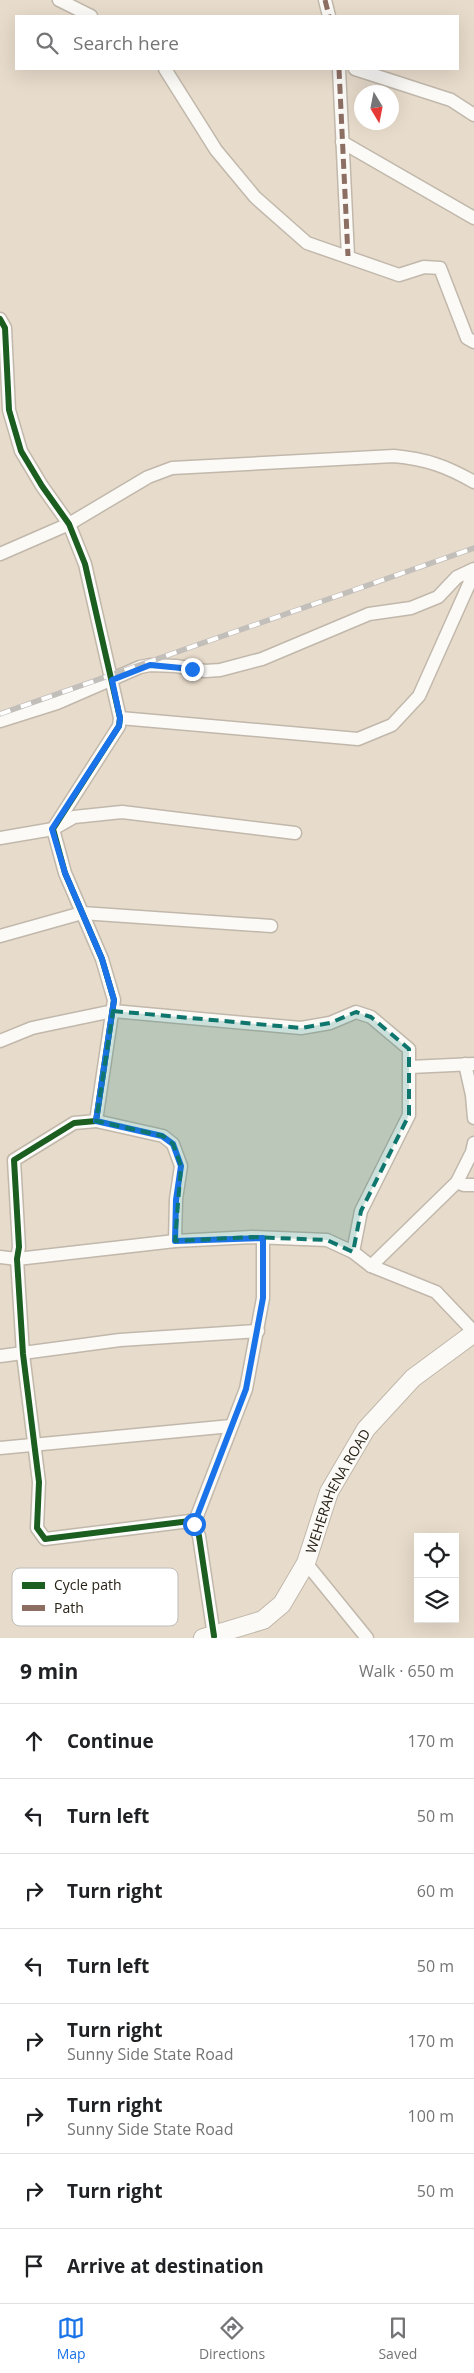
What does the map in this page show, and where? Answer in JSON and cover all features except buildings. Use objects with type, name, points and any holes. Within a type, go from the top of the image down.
[{"type":"main road","name":"WEHERAHENA ROAD","points":[[209,1637],[263,1620],[282,1604],[306,1563],[328,1492],[366,1429],[414,1378],[474,1333]]},
{"type":"street","points":[[59,0],[89,15]]},
{"type":"street","points":[[325,0],[329,15]]},
{"type":"street","points":[[166,70],[216,150],[255,197],[307,243],[399,274],[424,266],[440,268],[467,338],[474,342]]},
{"type":"street","points":[[339,70],[348,256]]},
{"type":"street","points":[[358,70],[451,100],[474,115]]},
{"type":"street","points":[[342,142],[474,218]]},
{"type":"street","points":[[0,319],[5,328],[8,410],[21,451],[42,486],[69,524],[85,564],[120,718],[119,726],[52,829],[65,873],[102,959],[114,1000],[96,1121]]},
{"type":"street","points":[[0,554],[69,524],[148,477],[172,468],[394,456],[420,458],[447,466],[474,482]]},
{"type":"street","points":[[0,721],[36,711],[150,665],[205,671],[220,670],[262,658],[369,614],[411,608],[438,597],[457,578],[474,571]]},
{"type":"street","points":[[120,718],[358,739],[384,729],[405,714],[419,696],[474,571]]},
{"type":"street","points":[[0,838],[52,829],[74,817],[122,812],[295,833]]},
{"type":"street","points":[[0,936],[82,912],[271,926]]},
{"type":"street","points":[[0,1041],[32,1028],[113,1011],[301,1028],[330,1023],[356,1012],[371,1017],[409,1049],[409,1114],[361,1211],[353,1252]]},
{"type":"street","points":[[410,1067],[470,1064],[474,1118]]},
{"type":"street","points":[[175,1241],[176,1200],[181,1166],[173,1144],[162,1136],[96,1121],[74,1123],[14,1160],[22,1354],[38,1482],[37,1528],[45,1539],[190,1522],[194,1524]]},
{"type":"street","points":[[371,1266],[457,1182],[472,1152],[474,1143]]},
{"type":"street","points":[[457,1182],[464,1185],[474,1185]]},
{"type":"street","points":[[209,1637],[199,1536],[194,1524],[246,1389],[263,1298],[263,1238]]},
{"type":"street","points":[[0,1257],[17,1259],[175,1241],[263,1238],[327,1240],[353,1252],[371,1266],[436,1292],[474,1333]]},
{"type":"street","points":[[0,1356],[120,1340],[258,1331]]},
{"type":"street","points":[[0,1448],[231,1426]]},
{"type":"street","points":[[306,1563],[367,1638]]},
{"type":"highlighted area","points":[[113,1011],[301,1028],[330,1023],[356,1012],[371,1017],[409,1049],[409,1115],[361,1211],[353,1252],[327,1240],[252,1237],[175,1241],[181,1166],[173,1144],[163,1136],[96,1121]]},
{"type":"railway","points":[[0,714],[474,548]]},
{"type":"marked path","points":[[325,0],[329,15]]},
{"type":"marked path","points":[[339,70],[348,256]]},
{"type":"cycle path","points":[[0,319],[5,328],[9,410],[21,451],[42,486],[69,524],[85,564],[120,718],[119,726],[53,829],[65,873],[102,959],[114,1000],[96,1121],[74,1123],[14,1160],[19,1247],[17,1259],[23,1354],[39,1482],[37,1528],[45,1539],[190,1521],[194,1524],[199,1536],[214,1636]]},
{"type":"route","points":[[192,669],[150,665],[140,667],[112,680],[120,718],[119,726],[52,829],[65,873],[102,959],[114,1000],[96,1121],[162,1136],[173,1144],[181,1166],[176,1200],[175,1241],[263,1238],[263,1298],[246,1389],[194,1524]]}]
